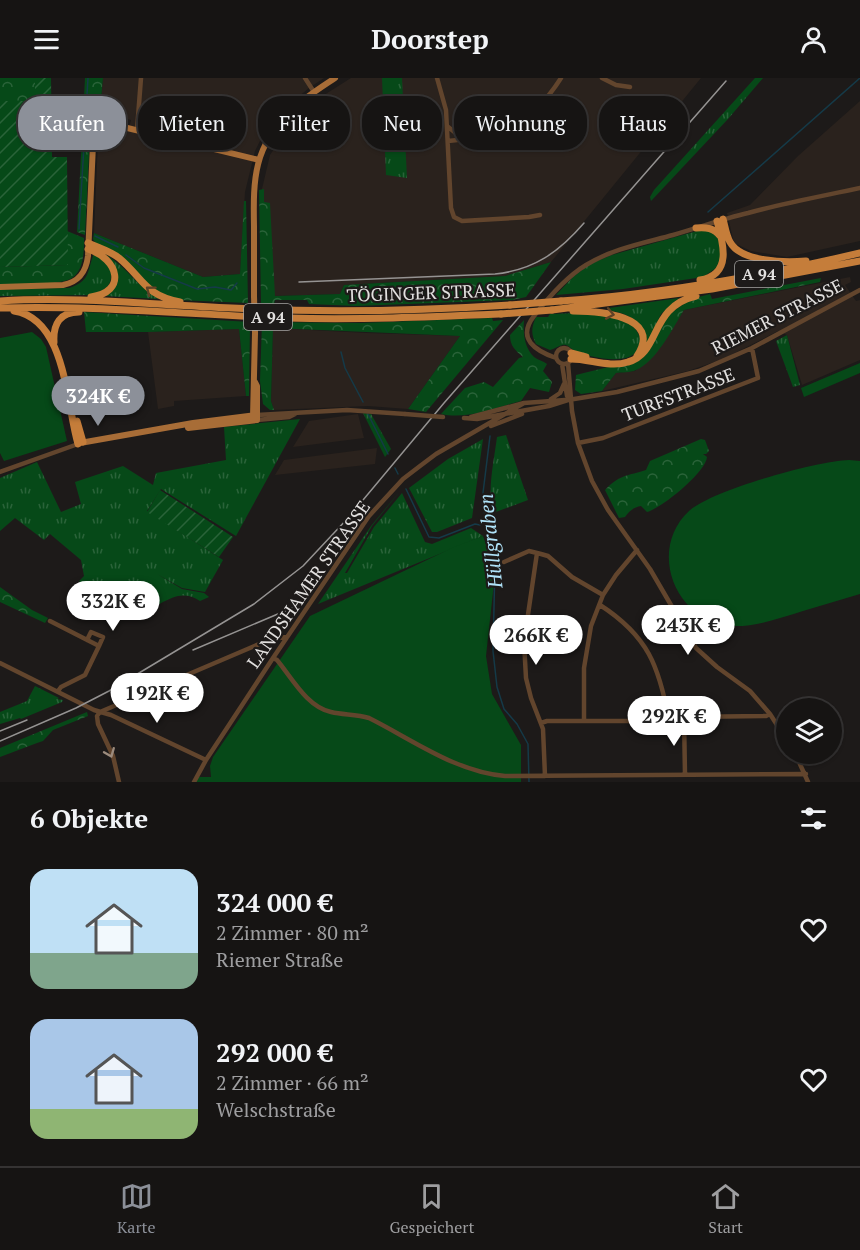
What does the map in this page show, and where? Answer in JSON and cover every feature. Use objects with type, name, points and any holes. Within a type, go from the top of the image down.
[{"type":"highway","points":[[678,287],[689,282],[708,279],[715,273],[724,258],[720,220]]},
{"type":"highway","points":[[720,220],[732,245],[750,256],[780,262],[839,258]]},
{"type":"highway","points":[[696,228],[712,230],[722,239]]},
{"type":"highway","points":[[49,300],[59,297],[99,296],[110,288],[114,276],[110,262],[88,246]]},
{"type":"highway","points":[[88,246],[118,258],[147,288],[159,296],[184,303],[203,304],[208,307]]},
{"type":"highway","name":"TÖGINGER STRASSE","points":[[0,301],[49,300],[315,311],[380,311],[510,305],[678,287],[860,253]]},
{"type":"highway","name":"TÖGINGER STRASSE","points":[[0,308],[102,308],[288,318],[360,319],[501,314],[712,290],[860,261]]},
{"type":"highway","points":[[568,360],[616,364],[633,360],[643,354],[669,309],[683,300],[712,290]]},
{"type":"highway","points":[[0,308],[6,311],[17,311],[36,319],[46,330],[55,347]]},
{"type":"highway","points":[[81,443],[55,347],[54,329],[60,318],[72,312],[94,311],[102,308]]},
{"type":"highway","points":[[552,310],[610,314],[629,320],[639,330],[643,341],[639,353],[633,360]]},
{"type":"main road","points":[[255,418],[253,187],[259,160],[267,141],[283,119],[314,92],[335,78]]},
{"type":"main road","points":[[0,287],[63,285],[72,282],[84,270],[88,246],[95,138],[101,129],[110,125],[137,130],[259,160]]},
{"type":"main road","points":[[255,382],[258,402],[255,418]]},
{"type":"main road","points":[[81,443],[193,423],[255,418]]},
{"type":"street","points":[[137,130],[141,78]]},
{"type":"street","points":[[306,78],[314,92]]},
{"type":"street","points":[[437,78],[444,100],[454,217],[462,221],[540,215]]},
{"type":"street","points":[[548,96],[561,78]]},
{"type":"street","points":[[602,78],[616,85],[630,87]]},
{"type":"street","points":[[447,126],[454,132]]},
{"type":"street","points":[[448,141],[454,141]]},
{"type":"street","points":[[568,360],[535,350],[529,340],[527,330],[529,324],[551,296],[577,271],[606,255],[720,220],[860,188]]},
{"type":"street","name":"RIEMER STRASSE","points":[[569,400],[551,399],[524,403],[464,418],[477,419],[530,410],[688,374],[752,348],[860,290]]},
{"type":"street","points":[[556,356],[560,349],[565,348],[571,388],[569,400]]},
{"type":"street","name":"TURFSTRASSE","points":[[578,443],[603,438],[758,378],[752,348]]},
{"type":"street","points":[[568,360],[565,382],[578,443],[592,481],[608,510],[666,594],[696,648],[750,691],[776,723]]},
{"type":"street","points":[[551,399],[560,393],[565,382]]},
{"type":"street","points":[[571,388],[584,398]]},
{"type":"street","points":[[258,402],[264,410],[272,414]]},
{"type":"street","name":"LANDSHAMER STRASSE","points":[[194,782],[273,658],[369,516],[394,489],[436,454],[524,403]]},
{"type":"street","points":[[255,418],[272,414],[347,410],[443,417]]},
{"type":"street","name":"LANDSHAMER STRASSE","points":[[485,427],[530,410]]},
{"type":"street","points":[[255,418],[290,417],[295,414]]},
{"type":"street","points":[[0,472],[81,443]]},
{"type":"street","points":[[584,721],[585,654],[591,626],[603,596],[616,575],[637,550]]},
{"type":"street","points":[[504,562],[529,551],[548,556],[572,576],[603,596]]},
{"type":"street","points":[[537,553],[524,642],[526,678],[541,723],[544,740],[545,776]]},
{"type":"street","points":[[600,605],[627,624],[646,647],[661,679],[669,720]]},
{"type":"street","points":[[50,621],[99,646]]},
{"type":"street","points":[[58,691],[61,687],[85,675],[103,637],[91,632],[87,640]]},
{"type":"street","points":[[119,782],[112,756],[98,724],[97,716],[100,712],[271,639],[287,637]]},
{"type":"street","points":[[273,658],[317,707],[334,713],[369,718],[437,755],[475,771],[495,775],[527,776],[685,775],[736,778],[806,774]]},
{"type":"street","points":[[0,663],[206,760]]},
{"type":"street","points":[[541,723],[547,721],[669,720],[684,717],[766,716],[770,714]]},
{"type":"street","points":[[684,717],[685,775]]},
{"type":"street","points":[[801,764],[808,782]]},
{"type":"shaded area","points":[[103,78],[324,78],[299,96],[258,96],[258,145],[245,192],[240,274],[203,277],[94,233],[98,150],[126,150],[126,131],[128,131],[131,120],[126,119],[126,96],[101,96]]},
{"type":"shaded area","points":[[351,78],[701,78],[686,96],[599,96],[599,150],[642,150],[551,262],[505,276],[344,285],[340,294],[273,296],[262,189],[270,155],[273,150],[350,150],[350,96],[322,96]]},
{"type":"shaded area","points":[[860,101],[860,241],[787,257],[751,251],[734,243],[727,213],[750,205],[798,156]]},
{"type":"shaded area","points":[[850,277],[851,282],[845,285],[856,301],[860,300],[860,360],[802,385],[787,335],[778,331],[723,359],[688,371],[602,391],[616,373],[635,371],[660,348],[684,310]]},
{"type":"shaded area","points":[[273,328],[460,336],[408,409],[368,406],[274,410],[271,401]]},
{"type":"shaded area","points":[[239,329],[246,396],[174,401],[174,406],[158,409],[148,332]]},
{"type":"shaded area","points":[[358,414],[364,438],[293,447],[309,421]]},
{"type":"shaded area","points":[[377,448],[375,464],[275,475],[284,460]]},
{"type":"green space","points":[[0,78],[35,78],[35,96],[18,96],[18,101],[0,101]]},
{"type":"green space","points":[[35,78],[51,78],[51,96],[35,96]]},
{"type":"green space","points":[[85,78],[103,78],[101,96],[84,96]]},
{"type":"green space","points":[[382,78],[402,78],[403,96],[383,96]]},
{"type":"green space","points":[[755,78],[763,78],[651,201],[650,197],[654,190]]},
{"type":"green space","points":[[0,101],[18,101],[18,150],[52,150],[52,157],[67,157],[68,265],[0,267]]},
{"type":"green space","points":[[81,150],[89,150],[85,235],[77,232]]},
{"type":"green space","points":[[385,150],[406,150],[407,178],[386,175]]},
{"type":"green space","points":[[264,189],[264,202],[270,203],[275,296],[340,294],[344,285],[505,276],[551,262],[526,297],[512,300],[356,306],[309,304],[307,300],[275,300],[274,304],[261,303],[259,190]]},
{"type":"green space","points":[[244,201],[246,201],[248,303],[177,300],[162,295],[96,244],[93,239],[94,233],[203,277],[240,274]]},
{"type":"green space","points":[[704,229],[716,234],[720,241],[721,258],[716,268],[703,277],[623,289],[556,295],[573,277],[590,264],[612,255]]},
{"type":"green space","points":[[67,231],[84,238],[81,265],[76,275],[66,281],[0,284],[0,267],[67,265]]},
{"type":"green space","points":[[100,251],[114,260],[142,287],[159,299],[105,296],[112,284],[114,269],[111,260]]},
{"type":"green space","points":[[94,253],[110,265],[111,271],[109,284],[92,295],[0,296],[0,289],[69,288],[76,285],[85,279]]},
{"type":"green space","points":[[821,278],[820,282],[684,310],[663,344],[643,366],[634,371],[616,373],[602,391],[581,394],[575,390],[576,375],[630,364],[639,360],[644,356],[665,317],[691,299],[710,294],[712,299]]},
{"type":"green space","points":[[679,298],[661,314],[644,350],[639,328],[633,319],[611,311],[609,308]]},
{"type":"green space","points":[[84,312],[250,322],[249,396],[246,396],[239,329],[86,332]]},
{"type":"green space","points":[[579,313],[612,315],[629,323],[640,338],[637,351],[625,358],[607,359],[575,351],[565,345],[550,350],[536,344],[532,331],[536,317]]},
{"type":"green space","points":[[492,318],[493,321],[503,320],[426,412],[408,409],[460,336],[273,328],[271,401],[274,410],[270,410],[263,404],[260,381],[262,322],[360,323]]},
{"type":"green space","points":[[524,320],[524,335],[528,349],[534,357],[547,364],[543,371],[552,382],[549,392],[530,388],[521,401],[472,414],[441,414],[465,388],[484,382],[493,387],[519,358],[523,357],[514,348],[510,335]]},
{"type":"green space","points":[[32,332],[41,339],[46,347],[67,441],[4,461],[0,453],[0,338]]},
{"type":"green space","points":[[787,335],[800,385],[793,387],[776,341]]},
{"type":"green space","points":[[860,363],[860,373],[804,397],[801,388]]},
{"type":"green space","points":[[363,413],[371,414],[391,449],[385,457]]},
{"type":"green space","points":[[300,419],[236,536],[161,489],[147,511],[223,560],[205,592],[182,588],[157,574],[182,589],[204,593],[209,597],[200,601],[184,595],[176,596],[138,614],[104,611],[102,603],[79,581],[84,576],[81,560],[50,534],[44,540],[15,518],[0,531],[0,478],[37,462],[61,512],[81,504],[75,482],[123,466],[153,485],[156,473],[226,460],[224,427]]},
{"type":"green space","points":[[506,435],[528,500],[493,513],[491,485],[497,437]]},
{"type":"green space","points":[[483,439],[472,518],[432,532],[409,488],[448,459]]},
{"type":"green space","points":[[701,439],[705,440],[709,451],[703,454],[707,457],[705,464],[692,480],[654,509],[647,512],[641,506],[632,510],[625,517],[619,518],[605,490],[610,485],[624,476],[646,470],[650,461]]},
{"type":"green space","points":[[849,460],[860,461],[860,594],[768,622],[741,626],[712,622],[695,612],[682,598],[673,582],[669,563],[670,545],[676,527],[689,511],[719,494],[766,478],[814,465]]},
{"type":"green space","points":[[160,490],[233,537],[219,557],[147,512]]},
{"type":"green space","points":[[400,491],[372,526],[345,573],[374,527],[402,493],[425,542],[432,544],[471,528],[483,536],[318,604],[371,526]]},
{"type":"green space","points":[[483,536],[495,574],[486,656],[492,694],[521,745],[521,782],[196,782],[198,777],[211,777],[210,766],[213,757],[310,616],[454,547]]},
{"type":"green space","points":[[0,587],[32,610],[48,618],[45,623],[0,602]]},
{"type":"green space","points":[[35,686],[63,700],[62,702],[21,719],[0,724],[0,712],[27,701]]},
{"type":"green space","points":[[87,712],[88,716],[53,730],[43,741],[0,757],[0,748]]},
{"type":"waterway","points":[[79,229],[88,78]]},
{"type":"waterway","name":"Hüllgraben","points":[[708,212],[860,78]]},
{"type":"waterway","points":[[95,236],[118,247]]},
{"type":"waterway","points":[[126,255],[144,268],[197,289],[215,287],[231,290],[237,283]]},
{"type":"waterway","points":[[341,352],[345,368],[363,402]]},
{"type":"waterway","points":[[368,414],[388,454]]},
{"type":"waterway","name":"Hüllgraben","points":[[490,436],[482,501],[495,563],[493,651],[497,687],[504,709],[517,724],[528,744],[529,782]]},
{"type":"waterway","points":[[395,468],[398,474]]},
{"type":"waterway","points":[[406,489],[429,537],[439,538],[475,524],[480,525]]},
{"type":"railway","points":[[0,741],[109,691],[254,604],[303,566],[348,518],[444,403],[726,81]]},
{"type":"railway","points":[[299,282],[509,272],[545,258],[565,243],[584,223]]},
{"type":"railway","points":[[193,650],[292,608]]},
{"type":"railway","points":[[0,731],[27,720]]}]
